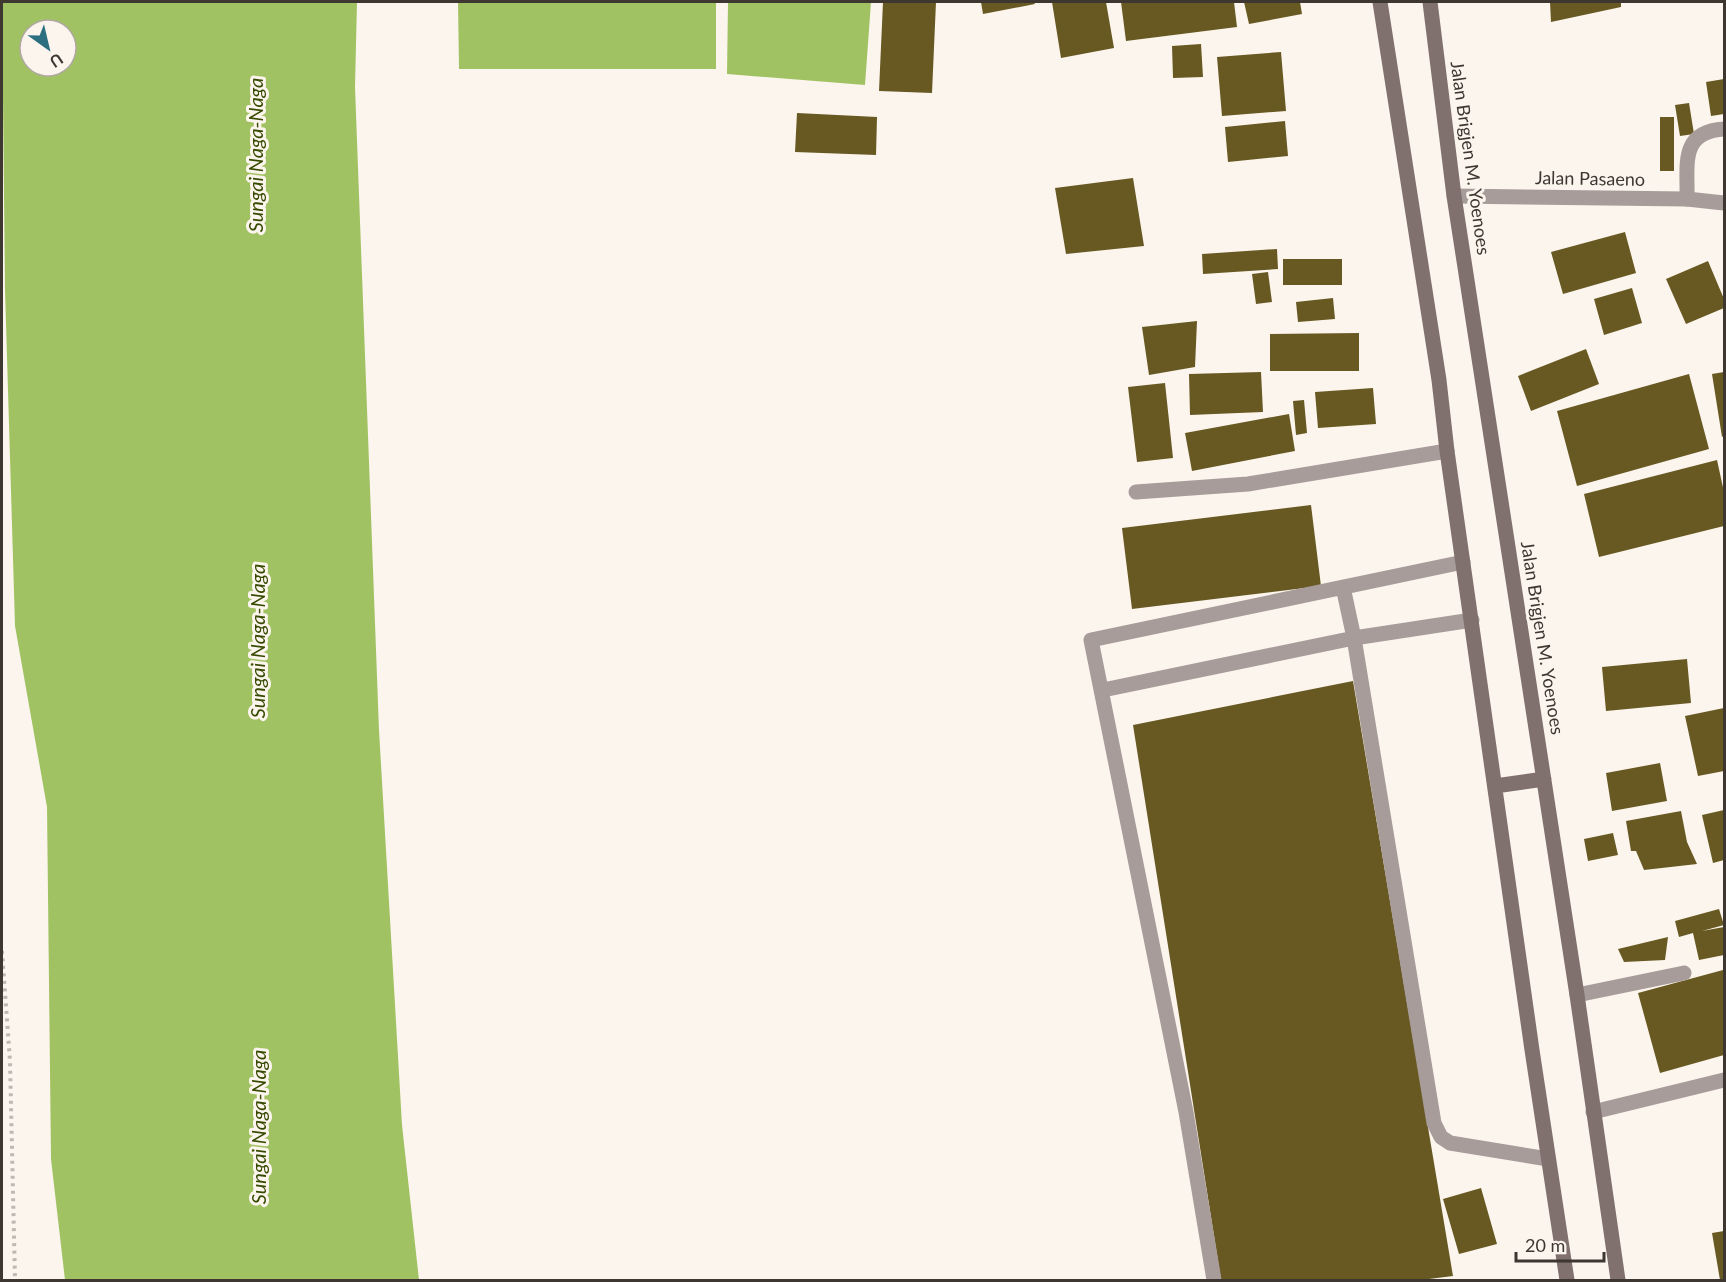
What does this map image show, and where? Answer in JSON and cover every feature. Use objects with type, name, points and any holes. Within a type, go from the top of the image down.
[{"type":"main road","points":[[1380,2],[1439,380],[1447,451],[1567,1281]]},
{"type":"main road","name":"Jalan Brigjen M. Yoenoes","points":[[1430,2],[1454,196],[1577,995],[1618,1281]]},
{"type":"main road","points":[[1495,786],[1544,779]]},
{"type":"street","points":[[1687,199],[1688,150],[1695,139],[1709,130],[1725,129]]},
{"type":"street","name":"Jalan Pasaeno","points":[[1454,196],[1687,199],[1725,203]]},
{"type":"street","points":[[1136,492],[1248,484],[1447,451]]},
{"type":"street","points":[[1214,1281],[1186,1112],[1103,690],[1091,640],[1463,562]]},
{"type":"street","points":[[1343,587],[1354,638],[1434,1123],[1442,1137],[1450,1143],[1548,1159]]},
{"type":"street","points":[[1103,690],[1354,638],[1472,620]]},
{"type":"street","points":[[1577,995],[1684,973]]},
{"type":"street","points":[[1593,1112],[1725,1080]]},
{"type":"path","points":[[2,951],[10,1061],[15,1281]]},
{"type":"water","name":"Sungai Naga-Naga","points":[[2,2],[357,2],[355,87],[379,730],[402,1125],[419,1280],[65,1280],[51,1159],[47,807],[15,626],[5,290]]},
{"type":"water","points":[[458,2],[716,2],[716,69],[459,69]]},
{"type":"water","points":[[728,2],[871,2],[865,85],[727,74]]},
{"type":"building","points":[[883,2],[936,2],[932,93],[879,91]]},
{"type":"building","points":[[981,2],[1034,2],[1035,4],[983,14]]},
{"type":"building","points":[[1052,2],[1106,2],[1114,48],[1061,58]]},
{"type":"building","points":[[1121,2],[1234,2],[1237,27],[1126,41]]},
{"type":"building","points":[[1244,2],[1300,2],[1302,14],[1249,24]]},
{"type":"building","points":[[1550,2],[1621,2],[1621,7],[1551,22]]},
{"type":"building","points":[[1201,44],[1203,77],[1173,78],[1172,46]]},
{"type":"building","points":[[1281,52],[1286,111],[1222,116],[1217,57]]},
{"type":"building","points":[[1724,79],[1724,114],[1711,116],[1706,82]]},
{"type":"building","points":[[1689,103],[1694,134],[1680,136],[1675,105]]},
{"type":"building","points":[[797,113],[877,117],[876,155],[795,152]]},
{"type":"building","points":[[1660,117],[1674,117],[1674,171],[1660,171]]},
{"type":"building","points":[[1285,121],[1288,156],[1228,162],[1225,127]]},
{"type":"building","points":[[1133,178],[1144,246],[1066,254],[1055,188]]},
{"type":"building","points":[[1625,232],[1636,273],[1563,294],[1551,252]]},
{"type":"building","points":[[1277,249],[1278,269],[1203,274],[1202,254]]},
{"type":"building","points":[[1283,259],[1342,259],[1342,285],[1283,285]]},
{"type":"building","points":[[1708,261],[1724,299],[1724,308],[1686,324],[1666,279]]},
{"type":"building","points":[[1268,272],[1272,302],[1256,304],[1252,274]]},
{"type":"building","points":[[1632,288],[1642,323],[1604,335],[1594,299]]},
{"type":"building","points":[[1333,298],[1335,319],[1298,322],[1296,302]]},
{"type":"building","points":[[1197,321],[1195,367],[1149,375],[1142,327]]},
{"type":"building","points":[[1359,333],[1359,371],[1270,371],[1270,334]]},
{"type":"building","points":[[1586,349],[1599,384],[1531,411],[1518,376]]},
{"type":"building","points":[[1261,372],[1263,412],[1190,415],[1189,374]]},
{"type":"building","points":[[1724,372],[1724,436],[1722,437],[1712,374]]},
{"type":"building","points":[[1689,374],[1709,449],[1577,486],[1557,411]]},
{"type":"building","points":[[1165,383],[1173,458],[1137,462],[1128,387]]},
{"type":"building","points":[[1373,388],[1376,424],[1318,428],[1315,392]]},
{"type":"building","points":[[1304,400],[1307,433],[1296,435],[1293,401]]},
{"type":"building","points":[[1289,414],[1295,451],[1192,471],[1185,433]]},
{"type":"building","points":[[1717,460],[1724,492],[1724,526],[1599,557],[1584,494]]},
{"type":"building","points":[[1311,505],[1321,586],[1132,609],[1122,528]]},
{"type":"building","points":[[1687,659],[1691,703],[1606,711],[1602,667]]},
{"type":"building","points":[[1353,681],[1453,1276],[1421,1280],[1221,1280],[1133,725]]},
{"type":"building","points":[[1724,708],[1724,771],[1698,776],[1685,716]]},
{"type":"building","points":[[1660,763],[1667,801],[1612,811],[1606,773]]},
{"type":"building","points":[[1724,810],[1724,860],[1713,863],[1702,815]]},
{"type":"building","points":[[1681,811],[1687,842],[1697,864],[1644,870],[1636,851],[1631,851],[1626,821]]},
{"type":"building","points":[[1613,833],[1618,855],[1588,861],[1584,839]]},
{"type":"building","points":[[1719,909],[1724,925],[1702,931],[1724,927],[1724,955],[1699,960],[1693,933],[1679,937],[1675,921]]},
{"type":"building","points":[[1668,937],[1665,960],[1624,962],[1618,949]]},
{"type":"building","points":[[1723,970],[1724,1055],[1660,1073],[1638,993]]},
{"type":"building","points":[[1481,1188],[1497,1244],[1459,1254],[1443,1199]]},
{"type":"building","points":[[1724,1231],[1724,1280],[1720,1280],[1712,1233]]}]
